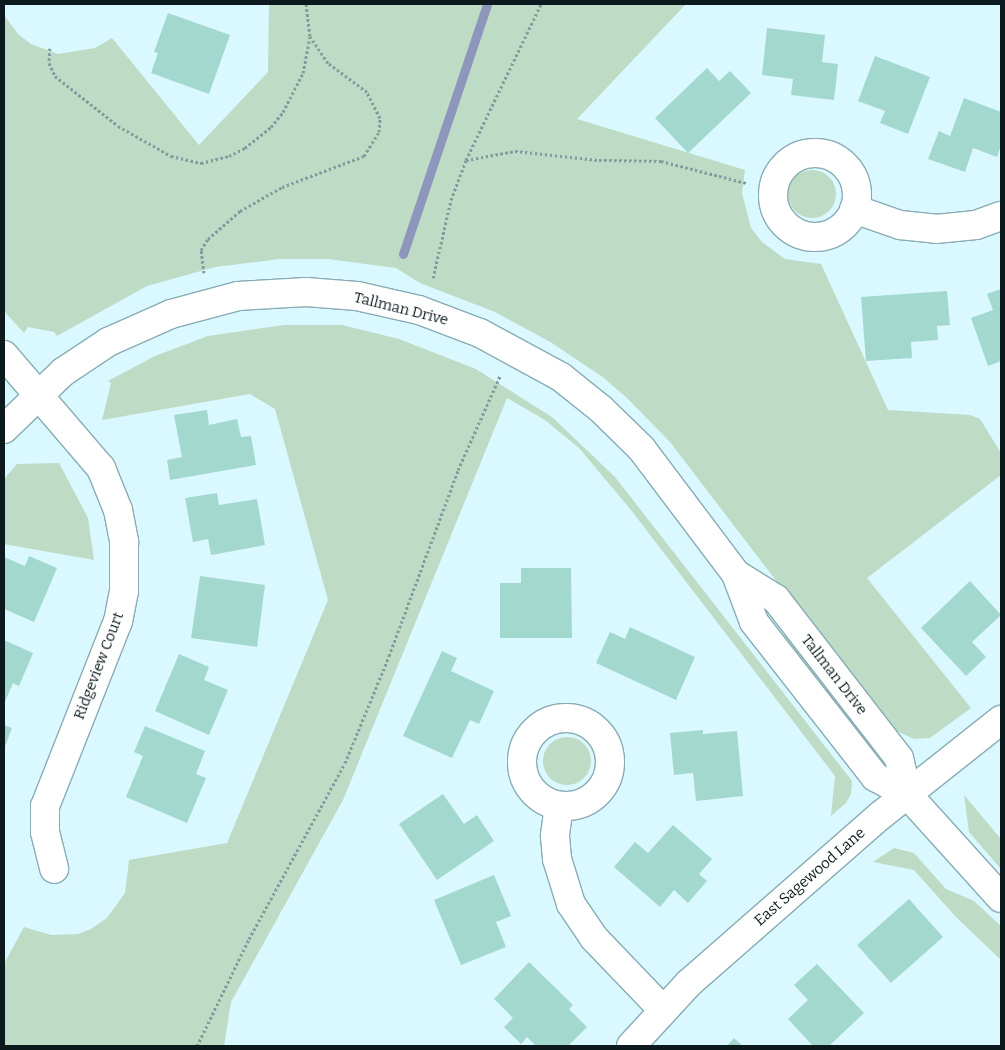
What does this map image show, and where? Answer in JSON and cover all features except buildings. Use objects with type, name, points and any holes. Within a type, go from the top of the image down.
[{"type":"street","points":[[854,209],[900,224],[936,229],[976,225],[1001,216]]},
{"type":"street","name":"Tallman Drive","points":[[4,429],[38,393],[63,372],[127,332],[171,314],[238,296],[327,293],[419,310],[509,347],[581,392],[641,448],[736,574],[754,622],[875,777],[907,794],[1001,898]]},
{"type":"street","name":"Ridgeview Court","points":[[4,356],[38,393],[100,468],[118,510],[125,554],[124,591],[118,621],[45,806],[45,832],[54,869]]},
{"type":"street","name":"East Sagewood Lane","points":[[631,1046],[689,983],[907,794],[1001,720]]},
{"type":"street","points":[[559,806],[555,836],[558,859],[571,904],[600,945],[663,1010]]},
{"type":"path","points":[[50,48],[48,63],[55,76],[118,126],[171,156],[201,163],[229,156],[258,139],[283,112],[303,72],[310,36],[306,4]]},
{"type":"path","points":[[432,278],[451,200],[466,160],[541,4]]},
{"type":"path","points":[[204,273],[201,250],[208,239],[233,216],[282,187],[364,156],[379,132],[380,118],[368,92],[328,63],[310,36]]},
{"type":"path","points":[[466,160],[515,150],[607,160],[661,162],[746,184]]},
{"type":"path","points":[[197,1046],[248,939],[345,763],[458,470],[500,376]]},
{"type":"green space","points":[[269,4],[686,4],[577,119],[745,170],[742,193],[751,228],[762,242],[785,259],[821,264],[888,410],[970,415],[980,419],[1001,453],[1001,475],[867,578],[971,708],[930,738],[914,739],[888,727],[670,442],[628,399],[604,378],[552,343],[495,312],[420,283],[396,268],[328,259],[280,259],[215,267],[147,286],[57,336],[54,332],[28,327],[24,333],[4,311],[4,15],[18,34],[31,44],[58,54],[95,48],[112,38],[199,145],[268,72]]},
{"type":"green space","points":[[812,170],[821,172],[829,177],[834,185],[836,194],[834,203],[829,211],[821,216],[812,218],[803,216],[795,211],[790,203],[788,194],[790,185],[795,177],[803,172]]},
{"type":"green space","points":[[284,325],[342,325],[399,339],[476,369],[552,417],[615,477],[852,781],[851,794],[846,803],[831,816],[835,776],[631,510],[579,448],[545,420],[507,398],[343,800],[231,1002],[224,1046],[4,1046],[4,964],[24,927],[51,935],[78,934],[91,929],[107,918],[125,893],[129,860],[227,843],[328,600],[275,409],[250,394],[102,420],[111,383],[108,381],[155,356],[208,336]]},
{"type":"green space","points":[[59,463],[88,518],[94,560],[4,544],[4,479],[17,464]]},
{"type":"green space","points":[[787,633],[868,738],[866,742],[862,743],[780,637]]},
{"type":"green space","points":[[562,737],[572,737],[584,744],[591,756],[591,766],[584,778],[572,785],[562,785],[554,781],[547,774],[543,766],[543,756],[547,748],[554,741]]},
{"type":"green space","points":[[964,795],[1001,839],[1001,869],[969,832]]},
{"type":"green space","points":[[894,848],[914,853],[946,889],[974,901],[1001,926],[1001,960],[955,916],[914,870],[873,862]]},
{"type":"waterway","points":[[403,254],[487,4]]}]
